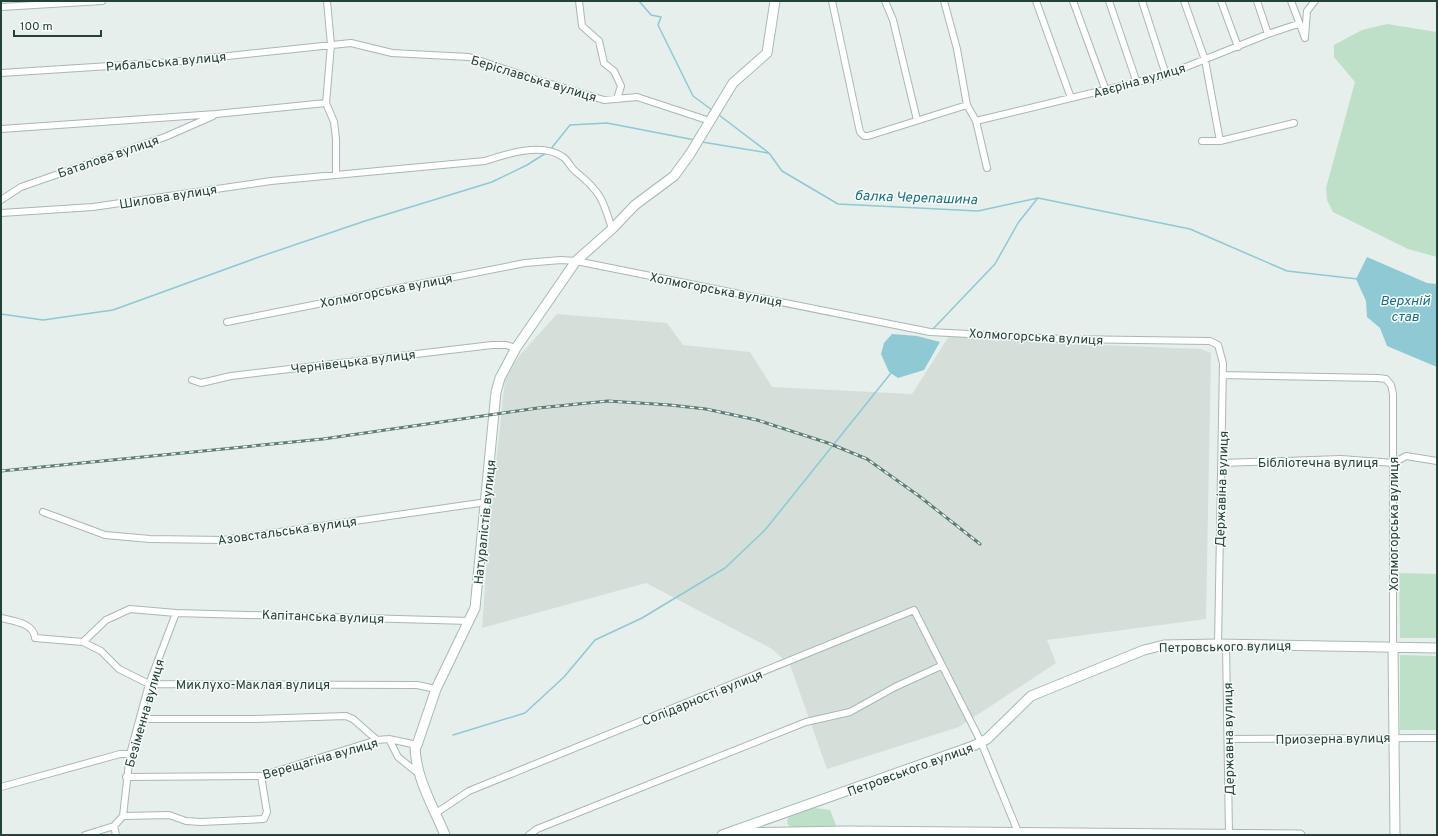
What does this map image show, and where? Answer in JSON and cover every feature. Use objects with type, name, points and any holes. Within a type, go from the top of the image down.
[{"type":"main road","name":"Натуралістів вулиця","points":[[445,835],[418,774],[415,760],[415,745],[417,745],[436,689],[475,608],[487,502],[496,392],[500,378],[516,348],[576,261],[612,229],[635,205],[674,176],[690,154],[733,83],[767,53],[775,1]]},
{"type":"main road","name":"Петровського вулиця","points":[[724,834],[981,742],[1027,698],[1040,691],[1151,648],[1170,645],[1222,644],[1437,648]]},
{"type":"main road","name":"Холмогорська вулиця","points":[[1393,647],[1395,835]]},
{"type":"main road","points":[[724,834],[848,831],[1300,835]]},
{"type":"street","points":[[1,7],[102,1]]},
{"type":"street","points":[[327,1],[331,45],[326,103],[334,122],[336,139],[336,175]]},
{"type":"street","points":[[579,1],[582,26],[599,41],[604,63],[614,71],[621,86],[617,98]]},
{"type":"street","points":[[832,1],[860,132],[864,136],[967,105]]},
{"type":"street","points":[[885,1],[892,20],[917,120]]},
{"type":"street","points":[[944,1],[957,49],[967,105],[976,121],[987,168]]},
{"type":"street","points":[[1036,1],[1071,98]]},
{"type":"street","points":[[1073,1],[1106,91]]},
{"type":"street","points":[[1109,1],[1137,82]]},
{"type":"street","points":[[1142,1],[1166,75]]},
{"type":"street","points":[[1184,1],[1205,60],[1220,141]]},
{"type":"street","points":[[1221,1],[1238,46]]},
{"type":"street","points":[[1257,1],[1268,34]]},
{"type":"street","points":[[1291,1],[1298,24],[1305,38],[1307,10],[1315,1]]},
{"type":"street","name":"Авєріна вулиця","points":[[976,121],[1106,91],[1166,75],[1268,34],[1298,24]]},
{"type":"street","name":"Беріславська вулиця","points":[[331,45],[351,43],[392,53],[469,57],[604,100],[637,97],[710,121]]},
{"type":"street","name":"Рибальська вулиця","points":[[1,73],[172,62],[331,45]]},
{"type":"street","name":"Баталова вулиця","points":[[1,129],[216,114],[326,103]]},
{"type":"street","name":"Баталова вулиця","points":[[1,200],[21,187],[164,137],[216,114]]},
{"type":"street","points":[[1202,141],[1220,141],[1294,123]]},
{"type":"street","name":"Шилова вулиця","points":[[1,214],[93,207],[271,181],[485,161],[511,153],[530,150],[548,152],[563,157],[574,170],[593,186],[604,203],[612,229]]},
{"type":"street","name":"Холмогорська вулиця","points":[[227,322],[525,263],[561,260],[576,261],[930,332],[1066,339],[1210,341]]},
{"type":"street","name":"Державіна вулиця","points":[[1210,341],[1218,345],[1223,363],[1222,463],[1218,587],[1222,644]]},
{"type":"street","name":"Чернівецька вулиця","points":[[192,380],[201,383],[231,376],[492,345],[506,345],[516,348]]},
{"type":"street","name":"Холмогорська вулиця","points":[[1223,375],[1386,379],[1391,385],[1393,394],[1394,463],[1393,647]]},
{"type":"street","name":"Бібліотечна вулиця","points":[[1222,463],[1341,459],[1394,463],[1406,456],[1437,461]]},
{"type":"street","name":"Азовстальська вулиця","points":[[43,512],[104,536],[150,540],[223,540],[487,502]]},
{"type":"street","name":"Капітанська вулиця","points":[[83,642],[106,620],[130,609],[176,613],[470,620]]},
{"type":"street","name":"Солідарності вулиця","points":[[436,813],[469,791],[914,610],[941,666],[981,742],[1018,832]]},
{"type":"street","name":"Безіменна вулиця","points":[[123,816],[126,777],[130,754],[149,684],[176,613]]},
{"type":"street","points":[[1,618],[30,628],[35,634],[35,638],[83,642]]},
{"type":"street","name":"Миклухо-Маклая вулиця","points":[[83,642],[101,651],[119,669],[149,684],[417,685],[436,689]]},
{"type":"street","name":"Державна вулиця","points":[[1222,644],[1228,739],[1229,835]]},
{"type":"street","points":[[529,835],[537,830],[806,722],[850,712],[895,687],[941,666]]},
{"type":"street","points":[[140,719],[254,719],[346,716],[353,719],[377,740]]},
{"type":"street","name":"Приозерна вулиця","points":[[1228,739],[1437,738]]},
{"type":"street","points":[[390,739],[398,757],[418,774]]},
{"type":"street","name":"Верещагіна вулиця","points":[[126,777],[261,776],[377,740],[390,739],[417,745]]},
{"type":"street","points":[[1,787],[120,754],[130,754]]},
{"type":"street","points":[[85,835],[114,826],[123,816],[169,815],[186,821],[200,822],[264,819],[267,812],[261,776]]},
{"type":"street","points":[[114,826],[116,835]]},
{"type":"shaded area","points":[[557,314],[667,323],[683,345],[750,352],[772,387],[912,394],[949,336],[1051,343],[1201,349],[1211,353],[1206,619],[1047,640],[1056,663],[959,727],[827,769],[790,665],[772,649],[646,583],[482,628],[490,518],[505,380],[519,356]]},
{"type":"green space","points":[[1387,24],[1437,32],[1437,257],[1408,249],[1333,212],[1327,200],[1326,188],[1355,82],[1334,57],[1334,45],[1362,30]]},
{"type":"green space","points":[[1399,573],[1437,574],[1437,638],[1400,638]]},
{"type":"green space","points":[[1400,655],[1437,656],[1437,730],[1400,730]]},
{"type":"green space","points":[[814,808],[830,810],[836,825],[832,827],[792,827],[788,825],[787,821],[789,817]]},
{"type":"water","name":"Верхній став","points":[[1367,257],[1427,283],[1437,284],[1437,367],[1387,346],[1380,328],[1367,317],[1366,301],[1356,279]]},
{"type":"water","points":[[892,334],[917,336],[940,342],[924,370],[898,378],[889,372],[881,354],[884,343]]},
{"type":"waterway","name":"балка Черепашина","points":[[639,1],[651,15],[661,17],[658,25],[693,96],[712,110]]},
{"type":"waterway","name":"балка Черепашина","points":[[719,115],[769,153],[782,171],[838,204],[978,211],[1038,198],[1190,229],[1287,271],[1358,279]]},
{"type":"waterway","points":[[550,150],[570,125],[607,123],[695,140]]},
{"type":"waterway","points":[[702,142],[768,153]]},
{"type":"waterway","points":[[1,314],[43,320],[113,310],[259,257],[365,221],[492,182],[527,165],[546,153]]},
{"type":"waterway","points":[[932,330],[995,264],[1018,223],[1037,199]]},
{"type":"waterway","points":[[453,735],[525,713],[564,677],[595,640],[642,618],[725,568],[765,530],[891,373]]},
{"type":"railway","points":[[1,471],[323,439],[538,408],[608,401],[670,405],[706,409],[757,420],[828,443],[867,459],[919,496],[980,544]]}]
